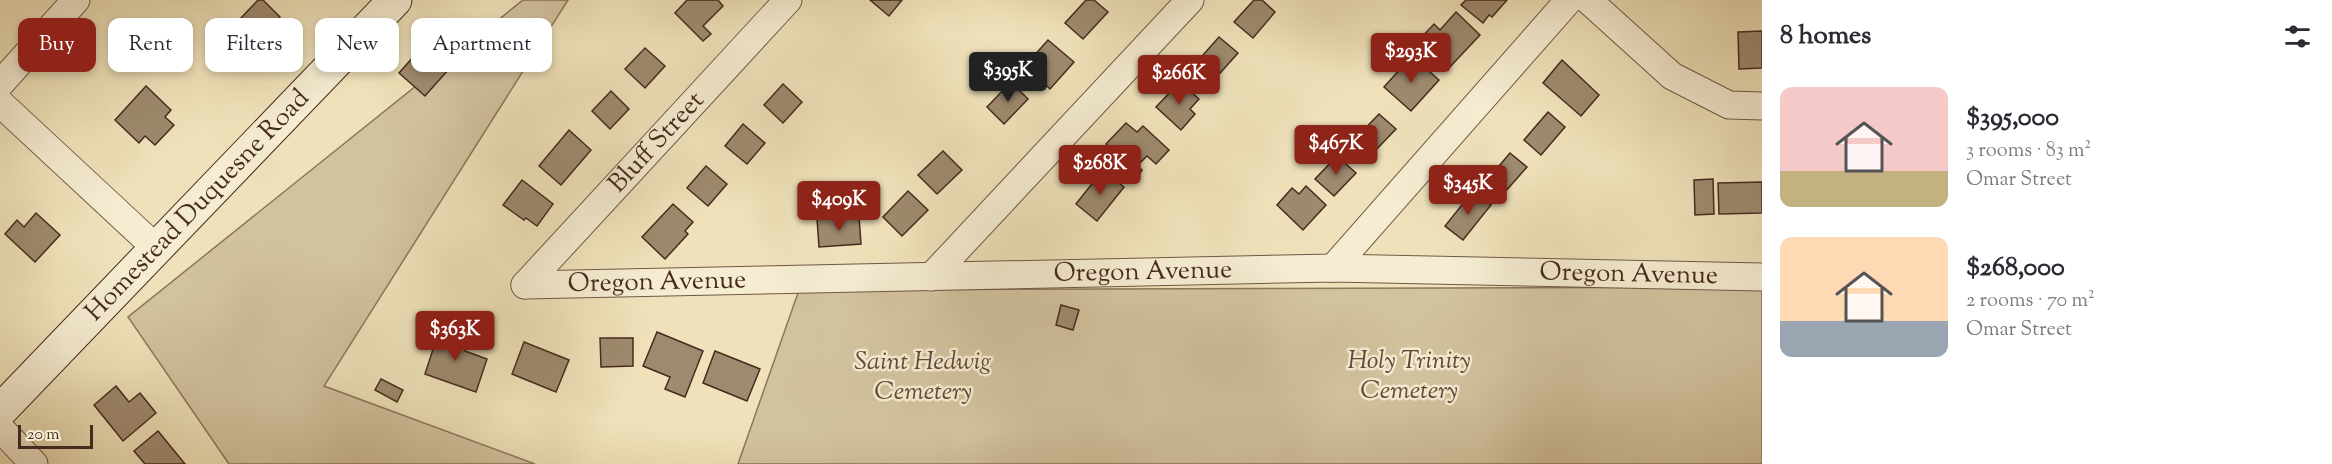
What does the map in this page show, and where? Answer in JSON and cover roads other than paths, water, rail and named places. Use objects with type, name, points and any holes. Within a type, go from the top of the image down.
[{"type":"street","points":[[0,84],[76,0]]},
{"type":"street","name":"Homestead Duquesne Road","points":[[0,411],[395,0]]},
{"type":"street","name":"Bluff Street","points":[[525,285],[788,0]]},
{"type":"street","points":[[931,277],[1190,0]]},
{"type":"street","points":[[1333,268],[1569,0]]},
{"type":"street","points":[[1588,0],[1672,76],[1729,105],[1762,106]]},
{"type":"street","points":[[0,103],[156,248]]},
{"type":"street","name":"Oregon Avenue","points":[[525,285],[1333,268],[1762,277]]},
{"type":"street","points":[[0,428],[34,464]]},
{"type":"park label","name":"Holy Trinity Cemetery","points":[[1409,376]]},
{"type":"park label","name":"Saint Hedwig Cemetery","points":[[923,377]]}]
